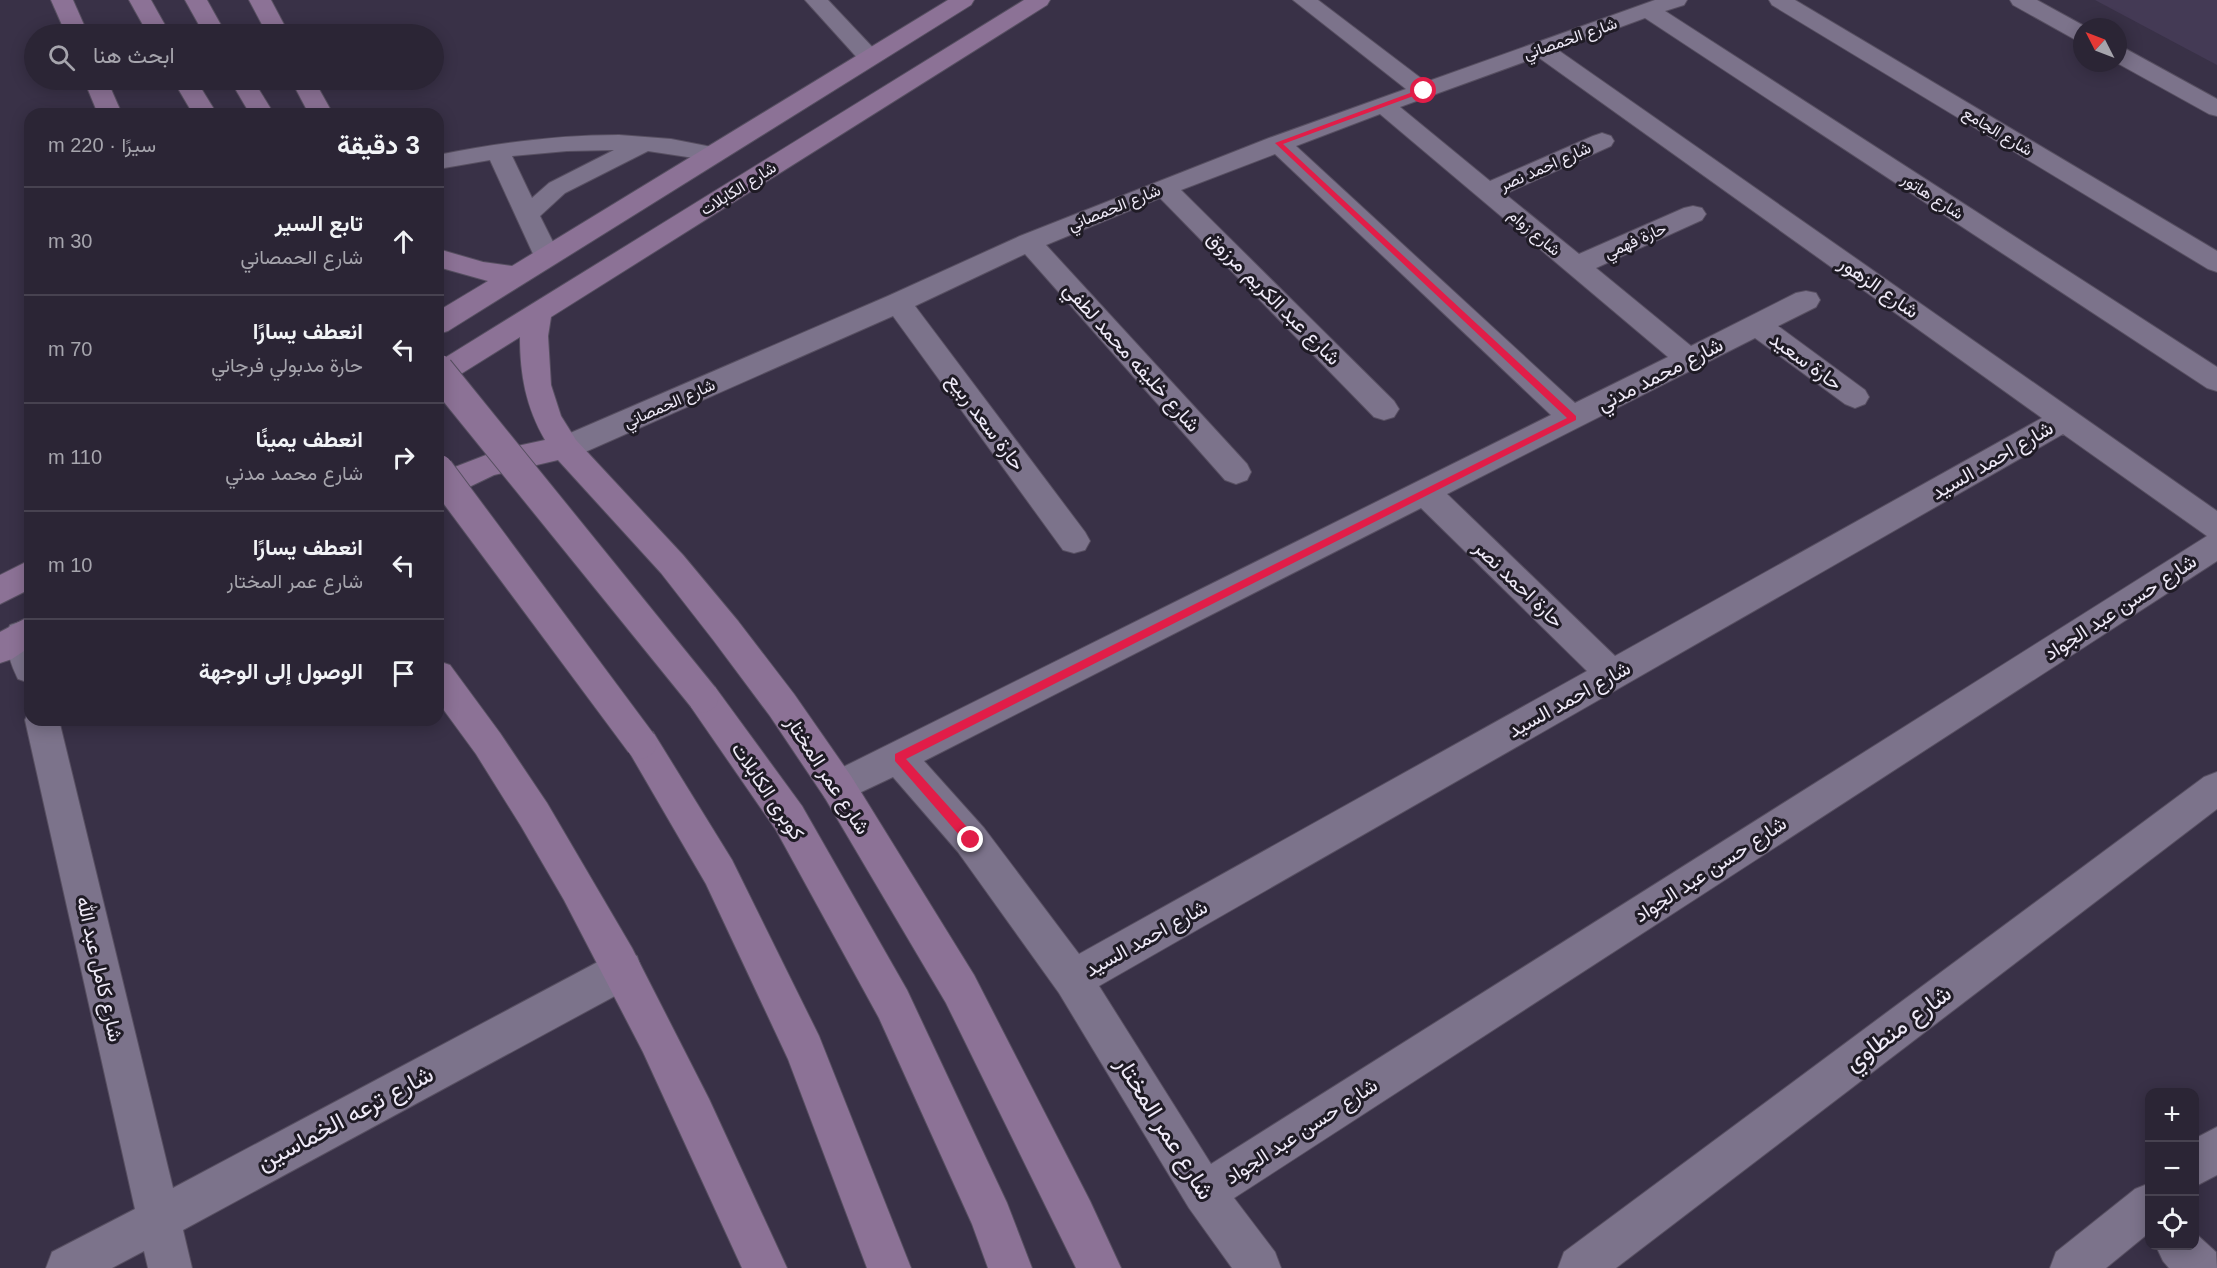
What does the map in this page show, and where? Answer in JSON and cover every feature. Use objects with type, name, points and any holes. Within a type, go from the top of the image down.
[{"type":"main road","points":[[62,0],[73,24]]},
{"type":"main road","points":[[140,0],[153,24]]},
{"type":"main road","points":[[196,0],[210,24]]},
{"type":"main road","points":[[260,0],[273,24]]},
{"type":"main road","points":[[444,320],[963,0]]},
{"type":"main road","name":"شارع الكابلات","points":[[444,371],[1039,0]]},
{"type":"main road","points":[[100,90],[108,108]]},
{"type":"main road","points":[[191,90],[201,108]]},
{"type":"main road","points":[[248,90],[258,108]]},
{"type":"main road","points":[[308,90],[318,108]]},
{"type":"main road","points":[[444,260],[482,271],[517,276]]},
{"type":"main road","name":"شارع عمر المختار","points":[[538,313],[534,336],[537,385],[547,417],[565,448],[664,555],[720,623],[782,705],[838,787],[960,989],[1099,1268]]},
{"type":"main road","name":"كوبرى الكابلات","points":[[444,377],[703,697],[789,818],[893,1004],[992,1218],[1010,1268]]},
{"type":"main road","points":[[444,487],[471,472],[501,461],[565,448]]},
{"type":"main road","points":[[444,478],[641,743],[719,872],[806,1050],[889,1268]]},
{"type":"main road","points":[[0,591],[24,577]]},
{"type":"main road","points":[[444,683],[516,786],[569,873],[623,970],[697,1117],[765,1268]]},
{"type":"street","points":[[816,0],[869,57]]},
{"type":"street","points":[[1304,0],[1424,91]]},
{"type":"street","name":"شارع الحمصاني","points":[[565,448],[898,303],[1029,242],[1164,187],[1278,143],[1676,0]]},
{"type":"street","name":"شارع الجامع","points":[[1780,0],[2217,263]]},
{"type":"street","points":[[2021,0],[2073,29]]},
{"type":"street","name":"شارع هاتور","points":[[1649,11],[2217,381]]},
{"type":"street","name":"شارع الزهور","points":[[1540,48],[2217,526]]},
{"type":"street","points":[[2127,59],[2217,109]]},
{"type":"street","name":"شارع زوام","points":[[1383,105],[1688,359]]},
{"type":"street","name":"شارع احمد نصر","points":[[1487,192],[1602,141]]},
{"type":"street","points":[[1278,143],[1573,418]]},
{"type":"street","name":"شارع عبد الكريم مرزوق","points":[[1164,187],[1384,409]]},
{"type":"street","name":"حارة فهمي","points":[[1576,266],[1693,214]]},
{"type":"street","name":"شارع خليفه محمد لطفي","points":[[1029,242],[1236,472]]},
{"type":"street","name":"شارع محمد مدني","points":[[838,787],[1806,300]]},
{"type":"street","name":"حارة سعد ربيع","points":[[898,303],[1074,541]]},
{"type":"street","name":"حارة سعيد","points":[[1757,325],[1855,396]]},
{"type":"street","name":"شارع احمد السيد","points":[[1073,979],[2065,419]]},
{"type":"street","name":"حارة احمد نصر","points":[[1425,492],[1613,675]]},
{"type":"street","name":"شارع حسن عبد الجواد","points":[[1204,1192],[2217,545]]},
{"type":"street","points":[[17,638],[24,655]]},
{"type":"street","name":"شارع كامل عبد الله","points":[[43,726],[170,1268]]},
{"type":"street","name":"شارع عمر المختار","points":[[899,758],[971,840],[1073,979],[1204,1192],[1259,1268]]},
{"type":"street","name":"شارع منطاوي","points":[[1580,1268],[2217,788]]},
{"type":"street","name":"شارع ترعه الخماسين","points":[[68,1268],[159,1217],[623,970]]},
{"type":"street","points":[[2199,1162],[2217,1148]]},
{"type":"street","points":[[2072,1268],[2145,1212]]},
{"type":"street","points":[[2183,1250],[2200,1268]]},
{"type":"lane","points":[[444,161],[497,150],[573,142],[645,144],[714,154]]},
{"type":"lane","points":[[528,214],[557,188],[645,144]]},
{"type":"lane","points":[[497,150],[547,256]]},
{"type":"shaded area","points":[[2095,0],[2217,0],[2217,65]]},
{"type":"route","points":[[971,840],[899,758],[1573,418],[1278,143],[1424,91]]}]
